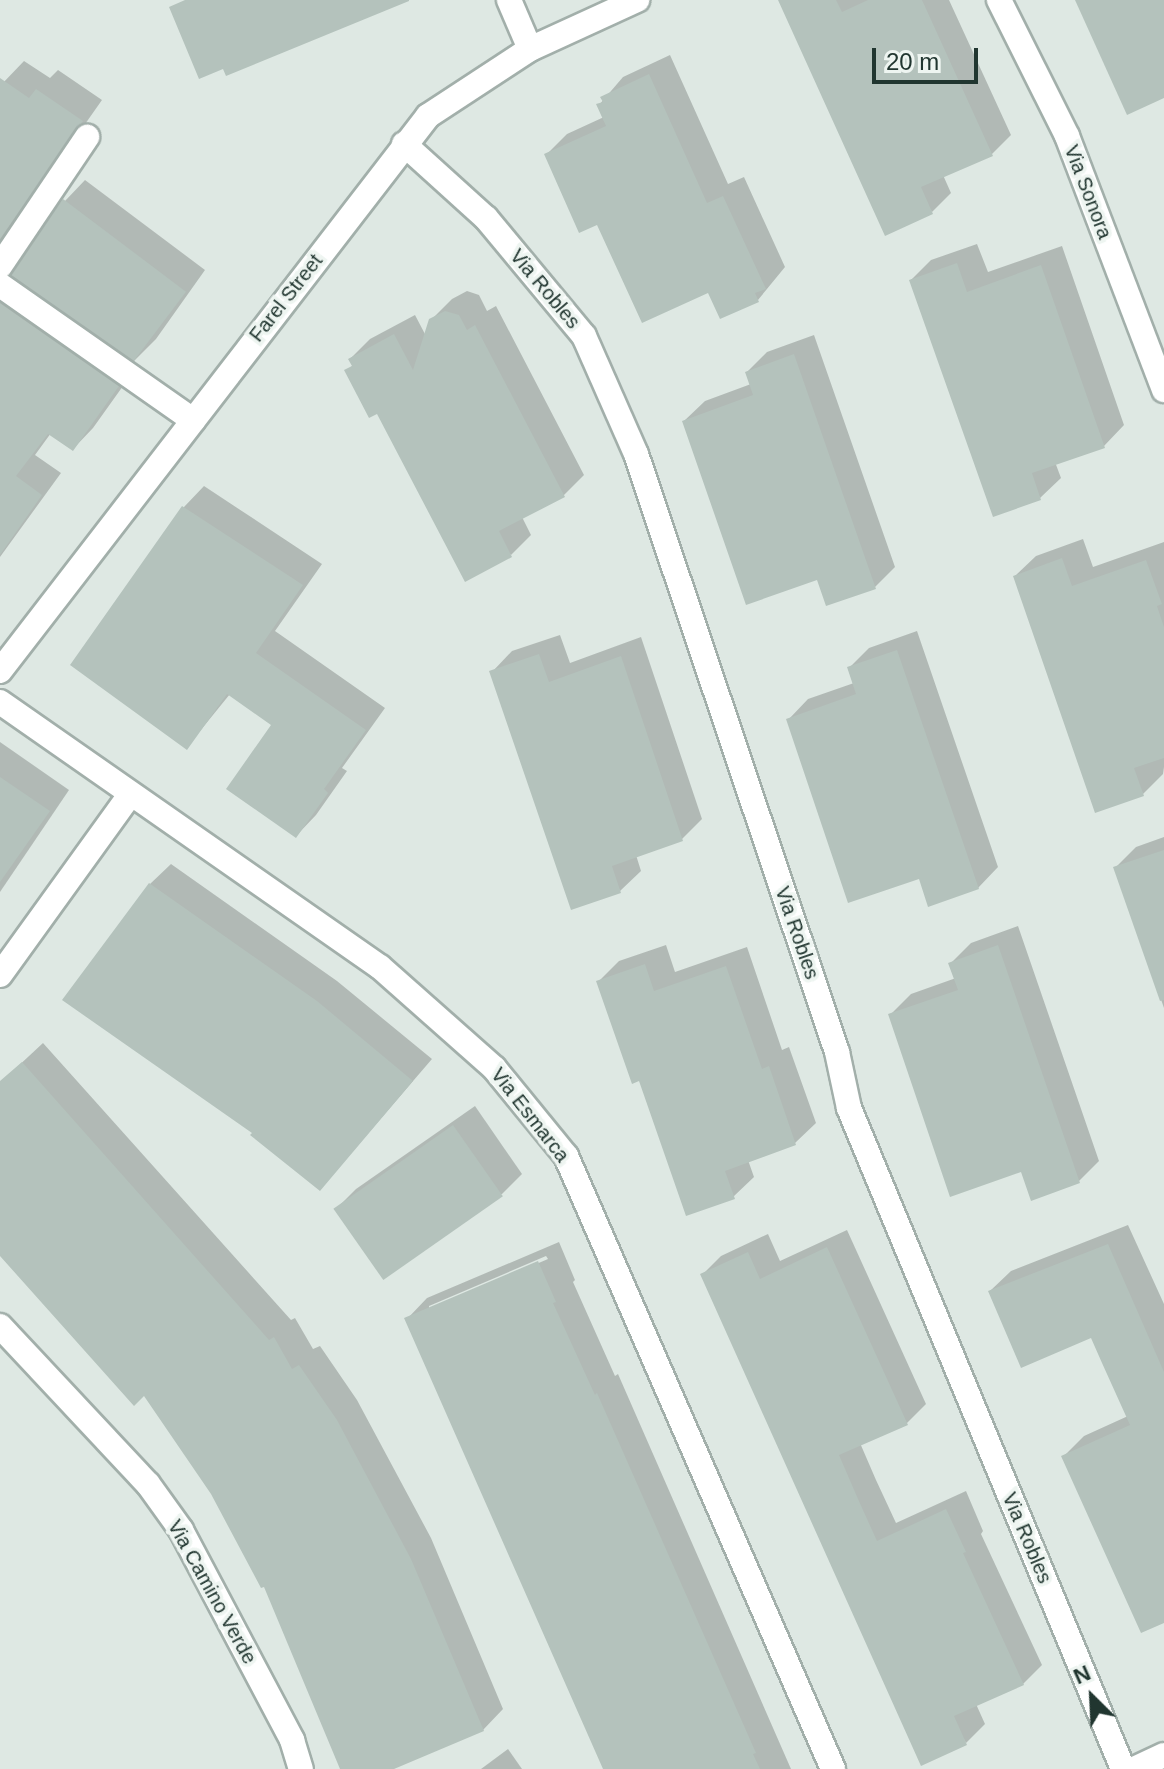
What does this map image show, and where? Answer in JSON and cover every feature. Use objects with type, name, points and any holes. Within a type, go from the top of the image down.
[{"type":"street","points":[[509,0],[530,49]]},
{"type":"street","name":"Farel Street","points":[[0,671],[428,116],[530,49],[637,0]]},
{"type":"street","name":"Via Sonora","points":[[999,0],[1067,136],[1164,390]]},
{"type":"street","points":[[0,266],[87,137]]},
{"type":"street","name":"Via Robles","points":[[404,144],[486,218],[584,336],[630,441],[837,1052],[849,1108],[1123,1769]]},
{"type":"street","points":[[0,285],[193,420]]},
{"type":"street","name":"Via Esmarca","points":[[0,702],[380,967],[494,1068],[566,1156],[833,1769]]},
{"type":"street","points":[[0,975],[130,795]]},
{"type":"street","name":"Via Camino Verde","points":[[0,1326],[148,1484],[181,1530],[292,1740],[301,1769]]},
{"type":"street","points":[[1134,1769],[1164,1755]]},
{"type":"building","points":[[185,0],[409,1],[226,76],[223,69],[199,79],[169,7]]},
{"type":"building","points":[[778,0],[836,0],[842,12],[868,0],[922,0],[993,156],[921,187],[933,214],[885,236]]},
{"type":"building","points":[[1075,0],[1164,0],[1164,98],[1127,115]]},
{"type":"building","points":[[649,74],[707,203],[723,196],[766,289],[755,293],[759,302],[720,319],[708,293],[642,323],[597,225],[579,233],[544,154],[606,126],[596,104],[603,102],[600,97]]},
{"type":"building","points":[[0,78],[29,98],[36,89],[83,121],[0,239]]},
{"type":"building","points":[[63,199],[186,292],[131,365],[8,272]]},
{"type":"building","points":[[957,263],[967,292],[1041,265],[1105,448],[1032,473],[1041,500],[993,517],[909,280]]},
{"type":"building","points":[[0,303],[119,386],[73,451],[48,434],[16,476],[42,495],[0,555]]},
{"type":"building","points":[[445,311],[459,315],[467,330],[475,325],[565,497],[499,531],[512,557],[465,582],[377,414],[369,418],[344,370],[352,366],[348,359],[394,334],[413,370],[429,319]]},
{"type":"building","points":[[794,354],[876,589],[826,606],[817,580],[746,605],[682,421],[753,395],[745,372]]},
{"type":"building","points":[[182,506],[303,585],[256,653],[366,730],[324,789],[328,793],[296,838],[226,789],[271,725],[227,694],[187,750],[70,665]]},
{"type":"building","points":[[1062,558],[1072,586],[1146,560],[1162,604],[1157,606],[1164,627],[1164,758],[1134,768],[1144,796],[1095,813],[1013,576]]},
{"type":"building","points":[[897,650],[979,889],[928,907],[919,879],[848,903],[786,719],[856,694],[847,667]]},
{"type":"building","points":[[539,654],[549,682],[621,656],[683,841],[612,866],[621,893],[571,910],[489,671]]},
{"type":"building","points":[[0,777],[50,811],[0,882]]},
{"type":"building","points":[[1164,850],[1164,1000],[1160,1001],[1113,867]]},
{"type":"building","points":[[149,883],[317,1001],[413,1081],[320,1191],[250,1135],[252,1133],[62,1000]]},
{"type":"building","points":[[998,945],[1080,1183],[1031,1201],[1021,1172],[950,1197],[888,1014],[958,990],[948,963]]},
{"type":"building","points":[[645,964],[654,991],[726,966],[762,1069],[769,1066],[796,1145],[725,1171],[735,1199],[686,1216],[639,1081],[632,1084],[596,981]]},
{"type":"building","points":[[22,1062],[269,1340],[274,1337],[292,1369],[299,1365],[337,1420],[411,1559],[484,1731],[394,1769],[340,1769],[264,1587],[261,1588],[211,1494],[144,1396],[134,1406],[0,1256],[0,1081]]},
{"type":"building","points":[[453,1125],[503,1196],[383,1280],[333,1209]]},
{"type":"building","points":[[1108,1244],[1164,1372],[1164,1623],[1141,1633],[1061,1456],[1130,1425],[1091,1338],[1021,1368],[988,1291]]},
{"type":"building","points":[[827,1247],[908,1425],[839,1455],[858,1499],[877,1541],[946,1509],[1024,1685],[954,1716],[967,1745],[921,1766],[700,1274],[748,1252],[760,1279]]},
{"type":"building","points":[[538,1261],[556,1302],[553,1303],[595,1395],[597,1393],[756,1753],[753,1754],[760,1769],[603,1769],[404,1318]]}]
